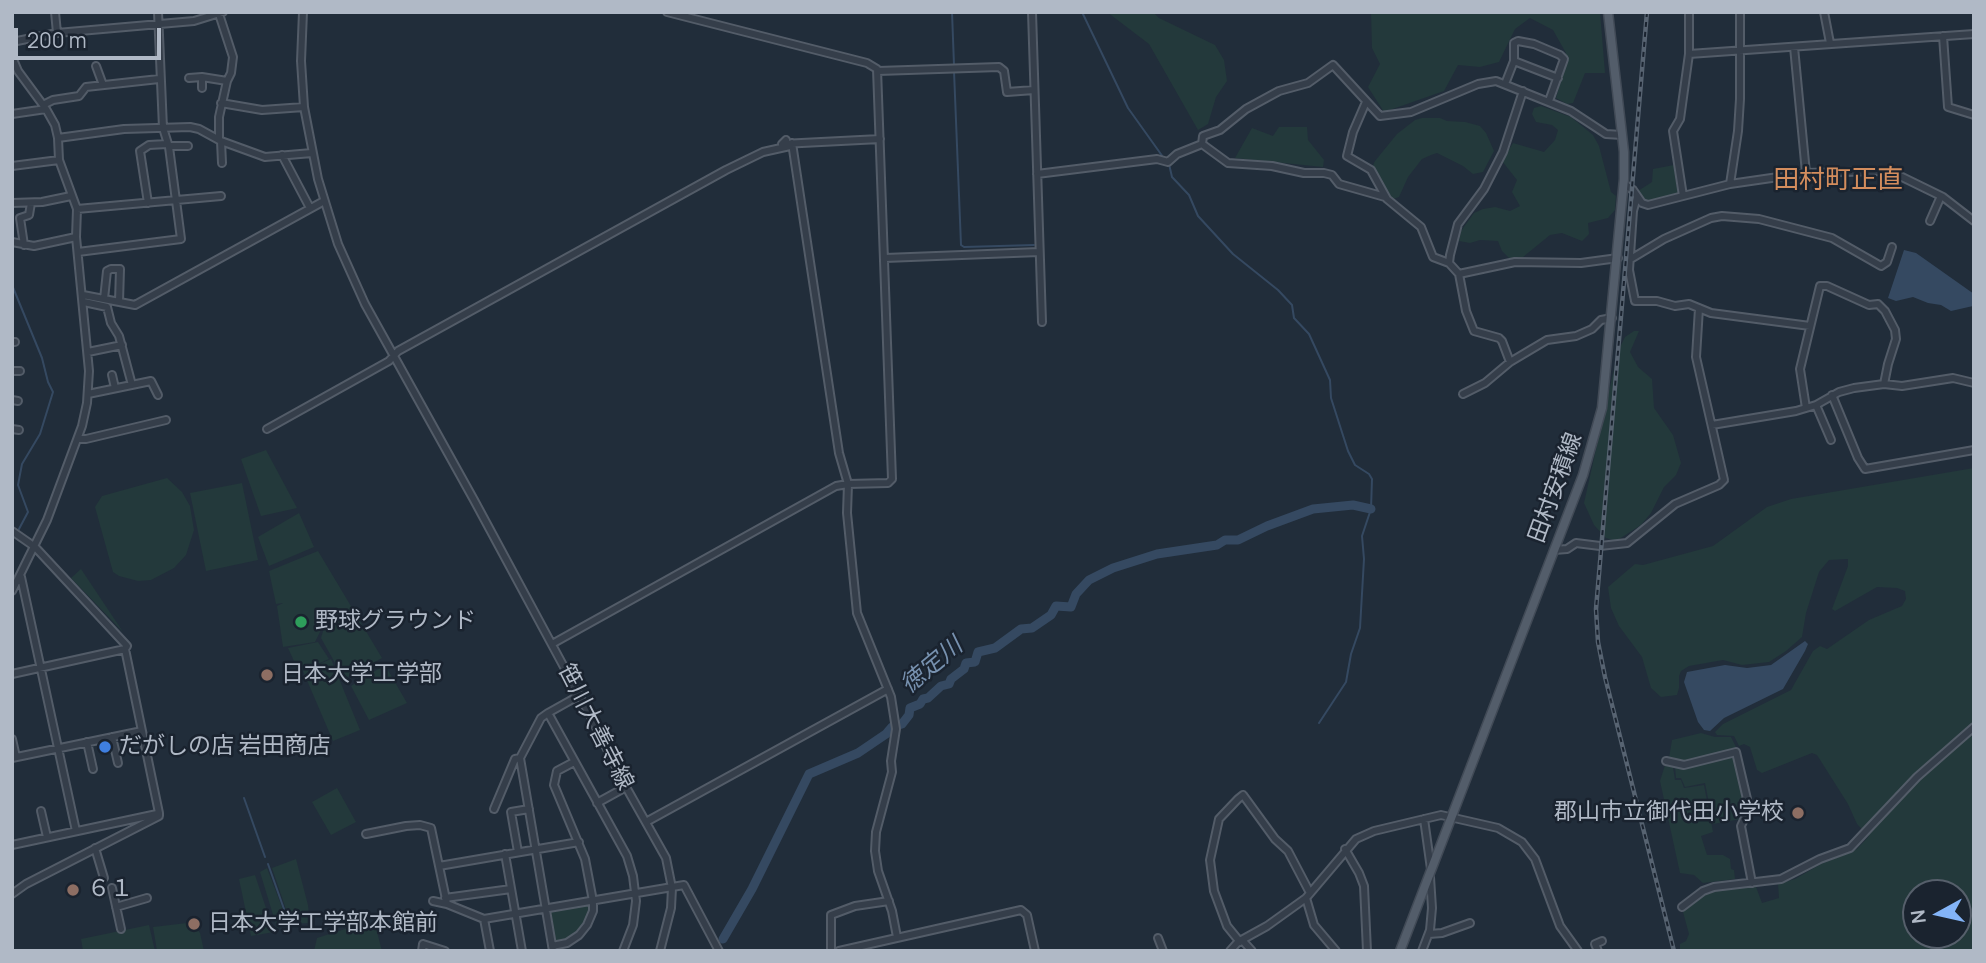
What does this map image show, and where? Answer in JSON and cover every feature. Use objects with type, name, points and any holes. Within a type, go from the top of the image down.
[{"type":"main road","name":"田村安積線","points":[[1400,951],[1597,433],[1605,387],[1624,184],[1622,135],[1608,12]]},
{"type":"street","points":[[55,12],[57,33]]},
{"type":"street","points":[[78,252],[181,239],[168,145],[163,128],[158,12]]},
{"type":"street","name":"笹川大善寺線","points":[[303,12],[301,61],[304,107],[324,201],[346,265],[666,858],[672,887],[670,917],[660,951]]},
{"type":"street","points":[[667,12],[867,63],[878,71],[999,67],[1004,71],[1007,92],[1034,90]]},
{"type":"street","points":[[1032,12],[1042,322]]},
{"type":"street","points":[[1683,196],[1673,131],[1681,119],[1689,54],[1689,12]]},
{"type":"street","points":[[1730,184],[1738,131],[1740,12]]},
{"type":"street","points":[[1824,12],[1830,43]]},
{"type":"street","points":[[12,42],[57,33],[194,21],[221,13],[233,57],[232,73],[227,81],[222,103],[222,163]]},
{"type":"street","points":[[1689,54],[1974,34]]},
{"type":"street","points":[[1943,36],[1948,107],[1974,115]]},
{"type":"street","points":[[1504,84],[1514,61],[1515,42],[1534,44],[1562,56],[1563,61],[1549,101]]},
{"type":"street","points":[[1794,47],[1806,173]]},
{"type":"street","points":[[12,57],[18,71],[55,125],[59,160],[78,209],[76,237],[88,352],[88,394],[78,439],[21,578],[12,591]]},
{"type":"street","points":[[1514,61],[1558,78]]},
{"type":"street","points":[[96,66],[103,85]]},
{"type":"street","points":[[1202,144],[1203,136],[1220,130],[1246,108],[1279,91],[1308,83],[1332,66],[1362,94],[1380,116],[1411,112],[1481,82],[1496,81],[1571,111],[1606,134],[1622,135]]},
{"type":"street","points":[[552,644],[836,486],[888,483],[892,480],[878,71]]},
{"type":"street","points":[[202,77],[202,88]]},
{"type":"street","points":[[189,78],[227,81]]},
{"type":"street","points":[[12,114],[45,107],[53,100],[79,96],[84,88],[159,79]]},
{"type":"street","points":[[1449,263],[1456,229],[1484,189],[1503,152],[1523,91]]},
{"type":"street","points":[[1366,102],[1347,155],[1371,170],[1385,197],[1421,227],[1433,257],[1449,263],[1459,274],[1466,311],[1474,331],[1503,341],[1510,362]]},
{"type":"street","points":[[222,103],[262,110],[304,107]]},
{"type":"street","points":[[58,138],[124,129],[195,128],[259,156],[312,153]]},
{"type":"street","points":[[267,429],[389,361],[394,355],[763,152],[789,143],[880,139]]},
{"type":"street","points":[[789,143],[839,453],[848,484],[847,513],[857,613],[888,689],[894,713],[896,733],[892,769],[876,832],[875,850],[878,871],[889,901],[897,937]]},
{"type":"street","points":[[1037,174],[1157,159],[1166,163],[1180,153],[1202,144]]},
{"type":"street","points":[[1202,144],[1228,163],[1324,173],[1332,176],[1339,184],[1385,197]]},
{"type":"street","points":[[148,203],[140,151],[149,145],[188,146]]},
{"type":"street","points":[[282,155],[310,208]]},
{"type":"street","points":[[12,166],[59,160]]},
{"type":"street","points":[[1624,184],[1633,190],[1642,203],[1648,205],[1730,184],[1806,173],[1882,171],[1900,176],[1941,196],[1974,221]]},
{"type":"street","points":[[12,203],[31,203],[71,196]]},
{"type":"street","points":[[78,209],[221,196]]},
{"type":"street","points":[[1930,221],[1941,196]]},
{"type":"street","points":[[1637,197],[1633,211],[1629,260],[1634,301],[1657,301],[1675,306],[1689,304],[1711,313],[1810,326]]},
{"type":"street","points":[[83,298],[135,304],[324,201]]},
{"type":"street","points":[[24,245],[20,218],[29,215],[31,203]]},
{"type":"street","points":[[1629,260],[1664,239],[1711,218],[1722,216],[1759,219],[1832,239],[1881,266],[1885,265],[1892,247]]},
{"type":"street","points":[[12,242],[34,246],[76,237]]},
{"type":"street","points":[[885,258],[1039,253]]},
{"type":"street","points":[[1459,274],[1515,262],[1581,262],[1618,258]]},
{"type":"street","points":[[104,299],[107,271],[120,270],[119,302]]},
{"type":"street","points":[[1806,408],[1800,369],[1818,292],[1822,286],[1828,286],[1864,303],[1881,305],[1892,321],[1896,335],[1884,384]]},
{"type":"street","points":[[83,298],[107,307],[132,385]]},
{"type":"street","points":[[1554,550],[1576,543],[1600,546],[1627,542],[1675,504],[1719,485],[1724,480],[1695,350],[1699,308]]},
{"type":"street","points":[[1463,394],[1485,383],[1510,362],[1547,340],[1576,336],[1592,329],[1601,320],[1612,318]]},
{"type":"street","points":[[88,352],[121,345]]},
{"type":"street","points":[[112,375],[115,388]]},
{"type":"street","points":[[1712,425],[1806,408],[1854,388],[1884,384],[1902,386],[1953,379],[1974,383]]},
{"type":"street","points":[[88,394],[150,381],[158,395]]},
{"type":"street","points":[[1832,395],[1858,458],[1865,468],[1974,450]]},
{"type":"street","points":[[1816,405],[1832,440]]},
{"type":"street","points":[[78,439],[166,420]]},
{"type":"street","points":[[12,531],[34,547],[127,646],[125,649],[159,813],[159,816],[14,893]]},
{"type":"street","points":[[21,578],[76,831]]},
{"type":"street","points":[[12,674],[125,649]]},
{"type":"street","points":[[646,822],[888,689]]},
{"type":"street","points":[[574,762],[557,771],[554,785],[579,842],[593,911],[585,930],[567,943],[553,948],[520,758],[541,718],[573,699],[578,693]]},
{"type":"street","points":[[548,713],[627,856],[635,894],[633,925],[623,951]]},
{"type":"street","points":[[1682,907],[1703,891],[1714,887],[1788,877],[1820,859],[1850,848],[1917,777],[1974,727]]},
{"type":"street","points":[[12,739],[14,757],[142,731]]},
{"type":"street","points":[[112,737],[118,763]]},
{"type":"street","points":[[87,742],[93,769]]},
{"type":"street","points":[[1666,761],[1684,765],[1736,752],[1747,799],[1748,811],[1741,826],[1752,883]]},
{"type":"street","points":[[494,809],[515,759],[520,758]]},
{"type":"street","points":[[597,803],[626,787]]},
{"type":"street","points":[[1252,951],[1226,922],[1214,891],[1210,865],[1219,819],[1243,795],[1275,839],[1288,851],[1308,895],[1314,925],[1334,950]]},
{"type":"street","points":[[518,852],[511,812],[529,809]]},
{"type":"street","points":[[41,811],[47,837]]},
{"type":"street","points":[[12,845],[159,813]]},
{"type":"street","points":[[1230,951],[1308,895],[1356,839],[1365,834],[1437,816],[1452,817],[1506,831],[1528,848],[1535,859],[1557,919],[1578,951]]},
{"type":"street","points":[[1422,951],[1429,934],[1432,908],[1424,819]]},
{"type":"street","points":[[366,834],[406,826],[420,825],[431,828],[446,901]]},
{"type":"street","points":[[439,866],[579,842]]},
{"type":"street","points":[[95,848],[104,878]]},
{"type":"street","points":[[1345,849],[1364,886],[1367,951]]},
{"type":"street","points":[[505,854],[522,951]]},
{"type":"street","points":[[446,901],[484,919],[684,885],[719,951]]},
{"type":"street","points":[[112,888],[121,929]]},
{"type":"street","points":[[433,901],[511,889]]},
{"type":"street","points":[[116,906],[147,898]]},
{"type":"street","points":[[831,951],[831,915],[858,905],[889,901]]},
{"type":"street","points":[[839,951],[1021,909],[1027,915],[1035,951]]},
{"type":"street","points":[[484,919],[490,951]]},
{"type":"street","points":[[1429,934],[1442,933],[1470,923]]},
{"type":"street","points":[[1158,938],[1163,951]]},
{"type":"street","points":[[1598,951],[1595,944],[1602,941]]},
{"type":"street","points":[[422,951],[423,944],[446,951]]},
{"type":"green space","points":[[1107,12],[1153,12],[1159,18],[1215,45],[1224,60],[1227,81],[1216,97],[1208,124],[1198,130],[1149,44]]},
{"type":"green space","points":[[1371,12],[1600,12],[1605,73],[1585,73],[1573,103],[1567,104],[1556,98],[1566,64],[1566,53],[1553,30],[1530,18],[1515,29],[1499,62],[1480,67],[1458,65],[1444,91],[1384,112],[1368,87],[1380,64],[1372,48]]},
{"type":"green space","points":[[1541,106],[1571,117],[1593,135],[1599,146],[1611,192],[1616,196],[1615,210],[1608,218],[1588,223],[1589,234],[1582,241],[1562,233],[1550,235],[1523,257],[1516,259],[1510,259],[1502,251],[1498,241],[1459,241],[1461,231],[1474,213],[1495,207],[1510,211],[1520,206],[1512,192],[1517,180],[1502,161],[1513,143],[1544,152],[1555,140],[1558,130],[1552,125],[1536,122],[1532,114],[1534,108]]},
{"type":"green space","points":[[1422,118],[1440,118],[1480,126],[1494,151],[1483,172],[1473,174],[1437,153],[1422,159],[1408,177],[1399,197],[1393,199],[1371,170],[1397,134]]},
{"type":"green space","points":[[1279,127],[1307,127],[1308,140],[1324,160],[1323,167],[1235,158],[1252,128],[1273,136]]},
{"type":"green space","points":[[1674,165],[1678,196],[1648,203],[1643,200],[1638,191],[1652,182],[1653,169]]},
{"type":"green space","points":[[1639,331],[1630,352],[1638,367],[1652,379],[1654,408],[1673,435],[1681,463],[1676,475],[1664,487],[1651,513],[1641,525],[1616,541],[1606,538],[1594,525],[1584,503],[1618,351],[1625,337]]},
{"type":"green space","points":[[266,450],[297,508],[261,516],[241,459]]},
{"type":"green space","points":[[1974,468],[1974,951],[1680,951],[1680,944],[1686,941],[1689,934],[1683,912],[1704,895],[1718,889],[1756,887],[1762,903],[1779,898],[1778,884],[1795,879],[1821,864],[1857,849],[1869,836],[1857,824],[1848,804],[1817,755],[1812,753],[1762,773],[1757,770],[1750,747],[1744,744],[1739,746],[1734,736],[1717,735],[1715,732],[1723,724],[1791,690],[1813,651],[1820,646],[1827,649],[1869,620],[1902,606],[1906,599],[1905,591],[1877,587],[1835,611],[1832,609],[1848,566],[1848,559],[1829,560],[1819,572],[1806,613],[1802,637],[1786,651],[1769,662],[1742,665],[1723,660],[1689,666],[1681,671],[1677,695],[1661,697],[1651,688],[1642,657],[1619,626],[1611,608],[1608,587],[1635,564],[1643,565],[1713,546],[1767,507],[1791,499]]},
{"type":"green space","points":[[167,478],[182,492],[190,506],[194,530],[186,555],[174,568],[151,580],[138,581],[119,576],[113,572],[95,507],[102,496]]},
{"type":"green space","points":[[242,483],[258,560],[206,571],[190,493]]},
{"type":"green space","points":[[299,513],[314,547],[269,566],[258,537]]},
{"type":"green space","points":[[318,551],[382,658],[344,679],[321,638],[326,621],[318,609],[323,626],[315,642],[283,647],[277,606],[283,603],[276,604],[269,571]]},
{"type":"green space","points":[[81,569],[123,632],[71,578]]},
{"type":"green space","points":[[318,642],[329,659],[299,672],[288,648]]},
{"type":"green space","points":[[331,659],[360,730],[333,741],[303,671]]},
{"type":"green space","points":[[385,665],[407,703],[369,720],[351,686]]},
{"type":"green space","points":[[1701,733],[1715,737],[1731,737],[1736,747],[1690,761],[1677,762],[1669,758],[1672,740]]},
{"type":"green space","points":[[1733,753],[1744,803],[1741,819],[1713,824],[1705,783],[1685,787],[1681,778],[1676,778],[1675,767]]},
{"type":"green space","points":[[1666,762],[1673,767],[1675,780],[1681,780],[1684,788],[1704,785],[1713,832],[1701,836],[1707,855],[1723,855],[1730,859],[1735,879],[1703,883],[1694,875],[1680,873],[1660,781]]},
{"type":"green space","points":[[337,788],[356,822],[331,835],[312,802]]},
{"type":"green space","points":[[296,859],[310,923],[291,924],[272,868]]},
{"type":"green space","points":[[267,868],[288,923],[277,928],[260,872]]},
{"type":"green space","points":[[255,875],[274,932],[251,936],[239,879]]},
{"type":"green space","points":[[591,904],[590,913],[581,931],[564,942],[555,943],[550,911]]},
{"type":"green space","points":[[367,922],[376,928],[382,951],[314,951],[317,938]]},
{"type":"green space","points":[[187,923],[195,926],[200,933],[204,951],[157,951],[153,927]]},
{"type":"green space","points":[[149,925],[155,951],[83,951],[81,939]]},
{"type":"water","points":[[1904,250],[1916,253],[1974,294],[1973,306],[1951,311],[1941,305],[1913,297],[1896,301],[1888,298]]},
{"type":"water","points":[[1805,641],[1808,644],[1805,651],[1783,689],[1724,718],[1710,731],[1704,730],[1698,722],[1684,682],[1687,672],[1725,665],[1747,668],[1771,665]]},
{"type":"waterway","points":[[952,12],[954,65]]},
{"type":"waterway","points":[[1082,12],[1128,108],[1163,157]]},
{"type":"waterway","points":[[954,71],[961,245],[1034,245]]},
{"type":"waterway","points":[[1169,164],[1172,177],[1189,195],[1198,216],[1233,254],[1278,290],[1292,305],[1294,318],[1309,334],[1330,380],[1331,398],[1348,451],[1355,465],[1372,479],[1371,509],[1362,536],[1364,559],[1360,628],[1351,654],[1346,682],[1319,723]]},
{"type":"waterway","points":[[12,285],[53,392],[40,434],[22,464],[18,485],[28,512],[19,529]]},
{"type":"waterway","name":"徳定川","points":[[723,939],[752,889],[809,774],[858,753],[892,727],[902,724],[909,715],[910,708],[920,704],[941,686],[949,684],[951,679],[964,669],[966,663],[975,662],[978,652],[995,648],[1021,629],[1032,628],[1051,615],[1056,606],[1071,607],[1076,594],[1089,580],[1113,568],[1157,554],[1217,545],[1225,540],[1238,540],[1313,509],[1353,505],[1371,509]]},
{"type":"waterway","points":[[244,798],[265,857]]},
{"type":"waterway","points":[[268,864],[290,926]]},
{"type":"railway","points":[[1647,12],[1596,609],[1598,642],[1605,677],[1674,951]]},
{"type":"place","name":"野球グラウンド","points":[[301,622]]},
{"type":"place","name":"日本大学工学部","points":[[267,675]]},
{"type":"place","name":"だがしの店 岩田商店","points":[[105,747]]},
{"type":"place","name":"郡山市立御代田小学校","points":[[1798,813]]},
{"type":"place","name":"６１","points":[[73,890]]},
{"type":"place","name":"日本大学工学部本館前","points":[[194,924]]},
{"type":"district","name":"田村町正直","points":[[1838,181]]}]
